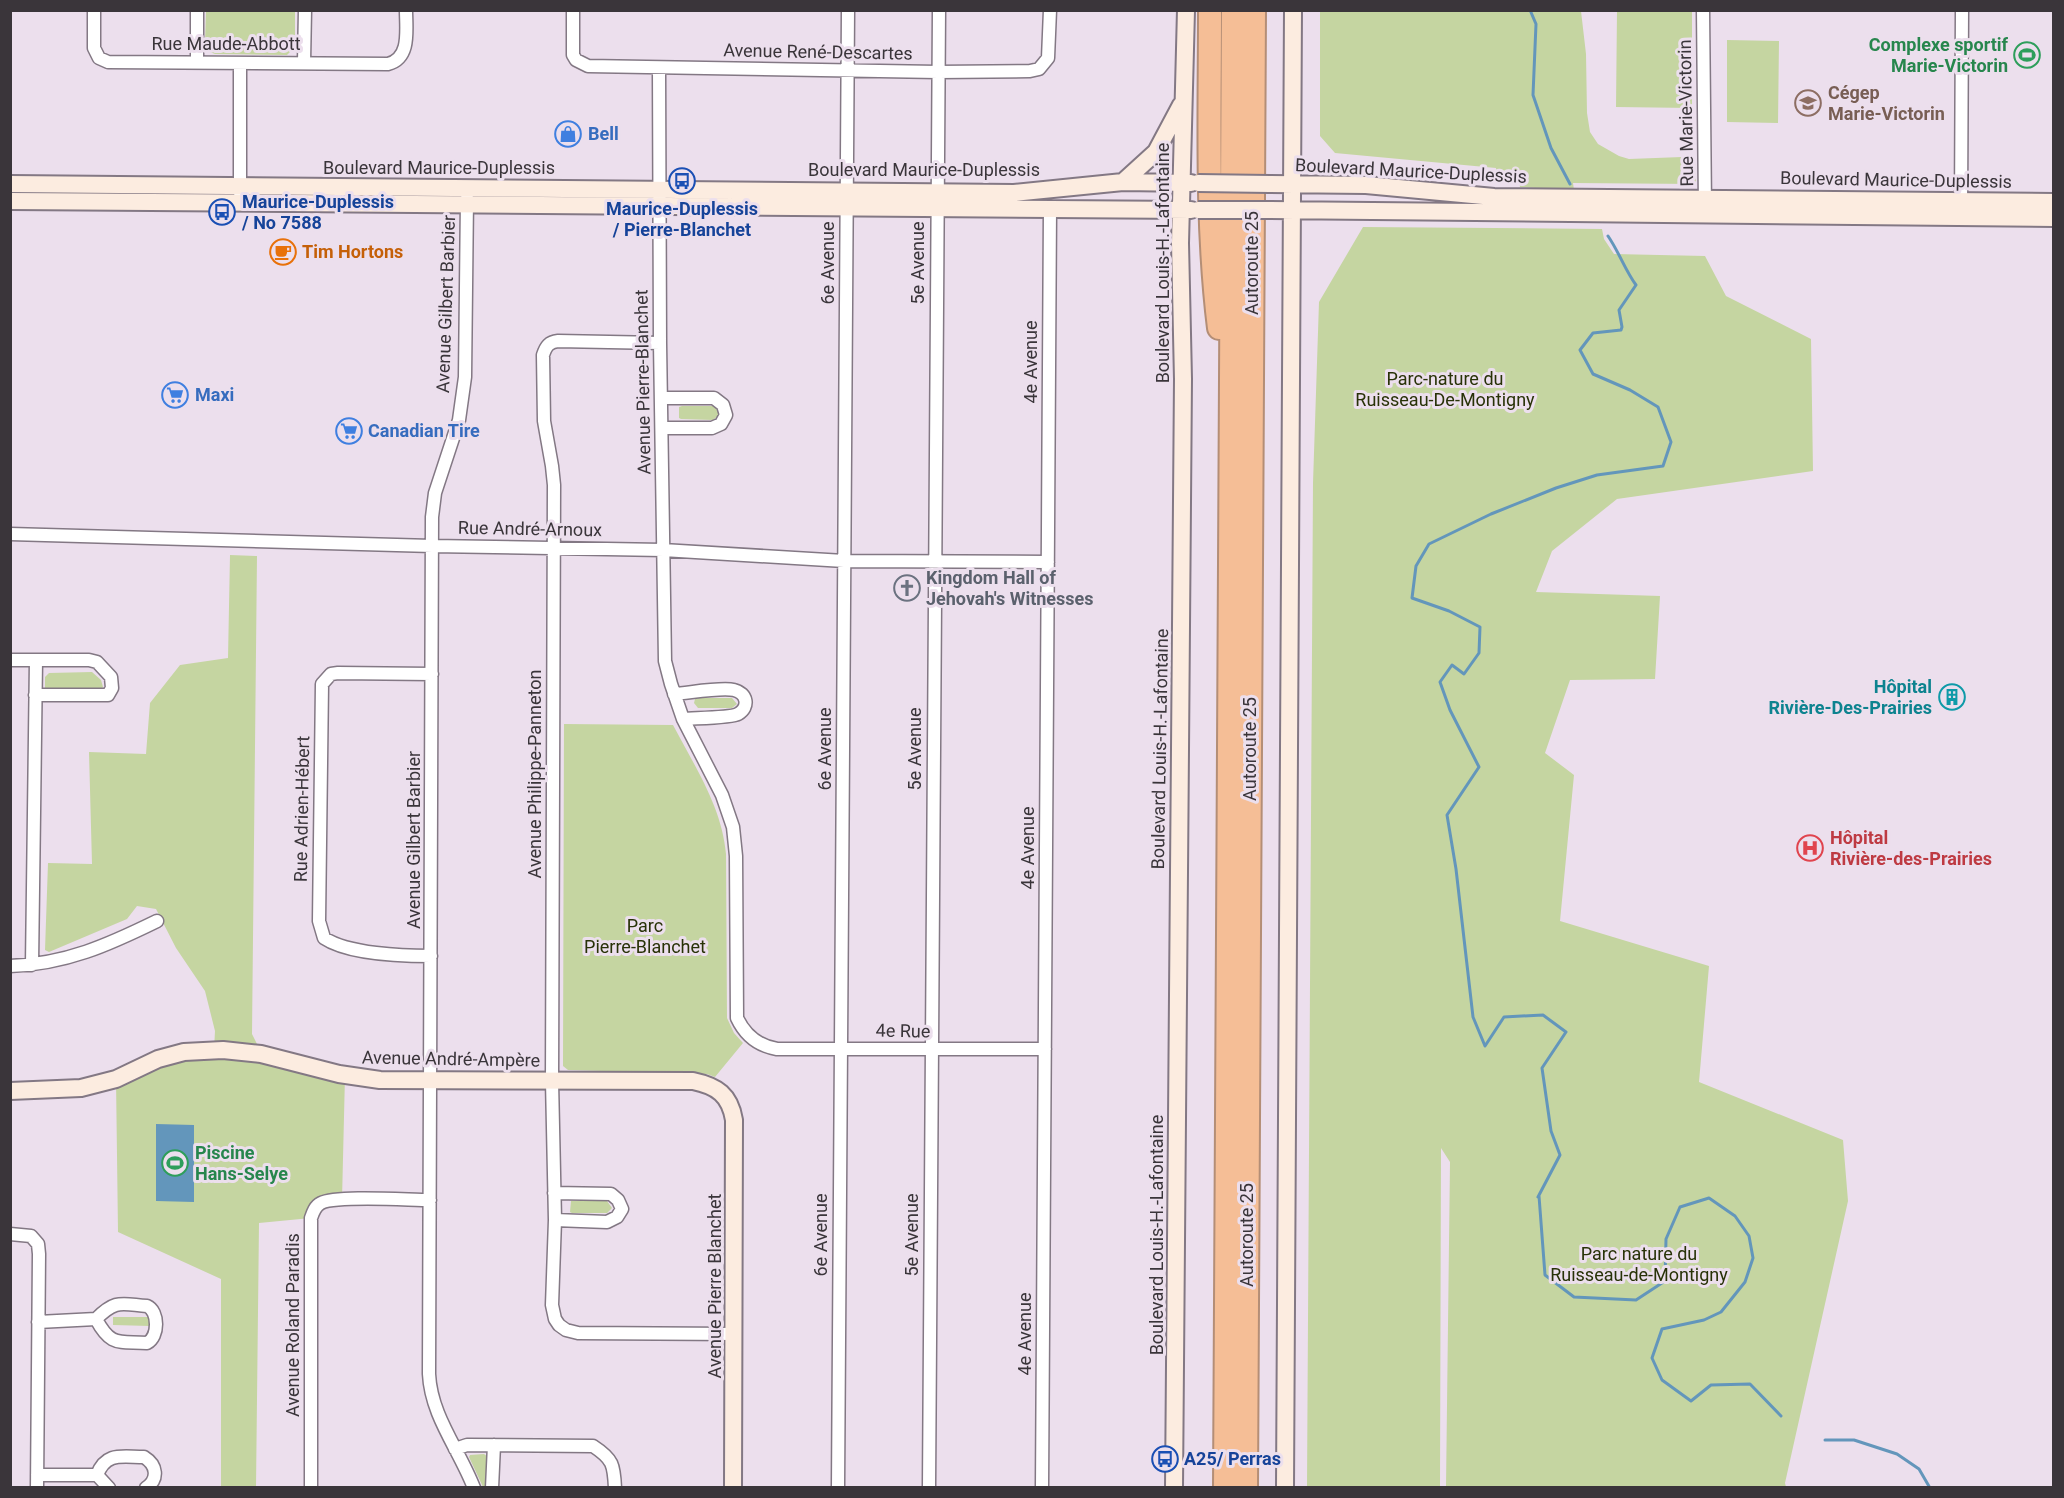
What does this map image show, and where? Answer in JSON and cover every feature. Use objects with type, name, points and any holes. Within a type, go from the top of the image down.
[{"type":"highway","points":[[1210,10],[1210,169],[1215,296],[1230,422]]},
{"type":"highway","name":"Autoroute 25","points":[[1225,1488],[1233,10]]},
{"type":"highway","name":"Autoroute 25","points":[[1246,1488],[1254,10]]},
{"type":"street","name":"Rue Maude-Abbott","points":[[94,10],[94,48],[99,58],[108,62],[388,64],[400,58],[405,45],[406,10]]},
{"type":"street","points":[[196,61],[197,10]]},
{"type":"street","points":[[304,62],[305,10]]},
{"type":"street","name":"Avenue René-Descartes","points":[[573,10],[572,49],[576,60],[588,66],[938,72],[1039,69],[1048,58],[1050,10]]},
{"type":"street","name":"6e Avenue","points":[[838,1488],[848,10]]},
{"type":"street","name":"5e Avenue","points":[[929,1488],[939,10]]},
{"type":"street","name":"Boulevard Louis-H.-Lafontaine","points":[[1174,1488],[1183,379],[1189,210],[1183,100],[1186,10]]},
{"type":"street","points":[[1285,1488],[1293,10]]},
{"type":"street","name":"Rue Marie-Victorin","points":[[1703,10],[1705,207]]},
{"type":"street","points":[[1961,209],[1962,10]]},
{"type":"street","points":[[240,63],[240,194]]},
{"type":"street","name":"Avenue Pierre-Blanchet","points":[[659,68],[664,649],[674,694],[683,719],[722,795],[733,827],[736,856],[736,1009],[741,1026],[754,1040],[762,1044]]},
{"type":"street","points":[[1123,182],[1156,152],[1183,100]]},
{"type":"street","name":"Boulevard Maurice-Duplessis","points":[[659,198],[847,191],[1014,193],[1123,182],[1366,185],[1494,197],[1705,207]]},
{"type":"street","name":"Boulevard Maurice-Duplessis","points":[[10,184],[240,194],[659,198],[846,208],[937,209],[1292,211],[1705,207],[1961,209],[2054,202]]},
{"type":"street","name":"Boulevard Maurice-Duplessis","points":[[10,201],[240,194]]},
{"type":"street","name":"Avenue Gilbert Barbier","points":[[467,196],[465,377],[459,420],[435,493],[432,518],[430,1388],[439,1418],[474,1488]]},
{"type":"street","name":"4e Avenue","points":[[1042,1488],[1050,209]]},
{"type":"street","name":"Boulevard Maurice-Duplessis","points":[[1961,209],[2054,218]]},
{"type":"street","name":"Avenue Philippe-Panneton","points":[[660,343],[558,341],[546,347],[543,355],[544,421],[554,485],[552,1081],[555,1220],[552,1305],[555,1319],[566,1330],[578,1333],[735,1334]]},
{"type":"street","points":[[662,398],[714,398],[723,405],[726,415],[721,424],[712,429],[662,428]]},
{"type":"street","name":"Rue André-Arnoux","points":[[10,534],[663,550],[843,561],[1048,562]]},
{"type":"street","points":[[10,660],[93,660],[100,664],[111,677],[111,692],[108,695],[35,695]]},
{"type":"street","points":[[32,965],[36,660]]},
{"type":"street","name":"Rue Adrien-Hébert","points":[[431,956],[396,955],[340,946],[324,938],[319,921],[322,684],[332,674],[338,673],[432,674]]},
{"type":"street","points":[[674,694],[730,690],[741,693],[745,698],[745,708],[738,715],[683,719]]},
{"type":"street","points":[[10,966],[62,960],[114,942],[158,921]]},
{"type":"street","name":"4e Rue","points":[[762,1044],[777,1049],[1045,1049]]},
{"type":"street","name":"Avenue André-Ampère","points":[[10,1091],[81,1088],[116,1079],[158,1059],[184,1052],[223,1050],[261,1054],[339,1074],[380,1080],[693,1082],[707,1084],[718,1090]]},
{"type":"street","name":"Avenue Pierre Blanchet","points":[[718,1090],[732,1107],[734,1120],[733,1488]]},
{"type":"street","points":[[554,1193],[611,1194],[618,1200],[622,1209],[617,1217],[607,1222],[555,1220]]},
{"type":"street","name":"Avenue Roland Paradis","points":[[311,1488],[311,1218],[315,1208],[320,1203],[342,1200],[430,1200]]},
{"type":"street","points":[[10,1234],[31,1236],[38,1245],[39,1254],[37,1481],[97,1475]]},
{"type":"street","points":[[38,1322],[96,1319],[109,1306],[116,1304],[151,1307],[155,1312],[155,1335],[147,1343],[112,1340],[105,1335],[96,1319]]},
{"type":"street","points":[[455,1449],[467,1445],[593,1446],[606,1454],[614,1466],[615,1488]]},
{"type":"street","points":[[492,1488],[494,1445]]},
{"type":"street","points":[[97,1475],[101,1465],[108,1458],[144,1457],[154,1466],[156,1474],[153,1482],[146,1488]]},
{"type":"street","points":[[97,1475],[109,1488]]},
{"type":"green space","points":[[206,11],[295,11],[295,47],[287,55],[215,54],[210,52],[205,43]]},
{"type":"green space","points":[[1320,11],[1581,11],[1590,132],[1598,144],[1629,159],[1682,157],[1695,162],[1696,184],[1573,183],[1574,190],[1520,187],[1519,183],[1496,183],[1496,168],[1335,153],[1320,136]]},
{"type":"green space","points":[[1617,11],[1692,11],[1692,108],[1616,107]]},
{"type":"green space","points":[[1727,40],[1779,41],[1778,123],[1727,122]]},
{"type":"green space","name":"Parc nature du Ruisseau-de-Montigny","points":[[1363,227],[1602,229],[1604,239],[1614,254],[1705,256],[1726,296],[1811,339],[1813,471],[1617,499],[1552,551],[1536,592],[1660,596],[1655,679],[1570,680],[1545,753],[1574,775],[1560,921],[1709,966],[1699,1082],[1843,1140],[1848,1201],[1785,1483],[1786,1487],[1446,1487],[1450,1162],[1441,1148],[1440,1487],[1307,1487],[1313,483],[1319,302]]},
{"type":"green space","points":[[714,406],[719,415],[713,420],[681,419],[679,418],[679,407]]},
{"type":"green space","points":[[230,555],[257,556],[252,1034],[262,1054],[345,1075],[342,1200],[329,1201],[311,1218],[259,1223],[256,1487],[221,1487],[221,1279],[118,1232],[116,1079],[214,1050],[215,1031],[205,991],[176,948],[156,909],[137,906],[127,919],[49,952],[45,950],[48,863],[92,864],[89,752],[146,754],[150,703],[180,665],[228,658]]},
{"type":"green space","points":[[92,672],[101,680],[103,687],[100,691],[45,689],[45,677],[49,673]]},
{"type":"green space","points":[[732,698],[737,704],[732,708],[698,708],[694,703],[695,699]]},
{"type":"green space","name":"Parc Pierre-Blanchet","points":[[564,724],[673,725],[713,804],[726,854],[727,1018],[734,1033],[743,1043],[715,1077],[707,1074],[568,1070],[563,1066]]},
{"type":"green space","points":[[571,1201],[607,1201],[612,1208],[607,1213],[572,1213],[570,1212]]},
{"type":"green space","points":[[113,1317],[149,1317],[150,1326],[113,1325]]},
{"type":"green space","points":[[484,1454],[488,1457],[488,1487],[483,1487],[469,1457]]},
{"type":"water","name":"Piscine Hans-Selye","points":[[156,1124],[194,1125],[194,1202],[156,1201]]},
{"type":"waterway","points":[[1530,10],[1536,24],[1533,95],[1551,148],[1570,184]]},
{"type":"waterway","points":[[1608,236],[1636,285],[1619,310],[1621,330],[1593,333],[1580,350],[1593,374],[1630,390],[1658,407],[1671,442],[1663,466],[1597,475],[1556,488],[1491,514],[1429,544],[1416,566],[1412,598],[1449,611],[1480,627],[1479,653],[1464,674],[1452,665],[1440,682],[1450,710],[1479,767],[1447,815],[1456,869],[1473,1017],[1485,1046],[1504,1017],[1543,1015],[1566,1032],[1542,1068],[1551,1131],[1560,1155],[1538,1197],[1545,1275],[1574,1297],[1636,1300],[1665,1281],[1666,1239],[1680,1207],[1709,1198],[1735,1216],[1749,1236],[1753,1258],[1745,1282],[1721,1312],[1704,1320],[1662,1329],[1652,1358],[1662,1380],[1691,1401],[1711,1385],[1750,1384],[1781,1416]]},
{"type":"waterway","points":[[1825,1440],[1854,1440],[1897,1454],[1919,1469],[1930,1488]]},
{"type":"place","name":"Complexe sportif Marie-Victorin","points":[[2027,55]]},
{"type":"place","name":"Cégep Marie-Victorin","points":[[1808,103]]},
{"type":"place","name":"Bell","points":[[568,134]]},
{"type":"place","name":"Maurice-Duplessis / Pierre-Blanchet","points":[[682,181]]},
{"type":"place","name":"Maurice-Duplessis / No 7588","points":[[222,212]]},
{"type":"place","name":"Tim Hortons","points":[[283,252]]},
{"type":"place","name":"Maxi","points":[[175,395]]},
{"type":"place","name":"Canadian Tire","points":[[349,431]]},
{"type":"place","name":"Kingdom Hall of Jehovah's Witnesses","points":[[907,588]]},
{"type":"place","name":"Hôpital Rivière-Des-Prairies","points":[[1952,697]]},
{"type":"place","name":"Hôpital Rivière-des-Prairies","points":[[1810,848]]},
{"type":"place","name":"Piscine Hans-Selye","points":[[175,1163]]},
{"type":"place","name":"A25/ Perras","points":[[1165,1459]]},
{"type":"park label","name":"Parc-nature du Ruisseau-De-Montigny","points":[[1445,389]]}]
